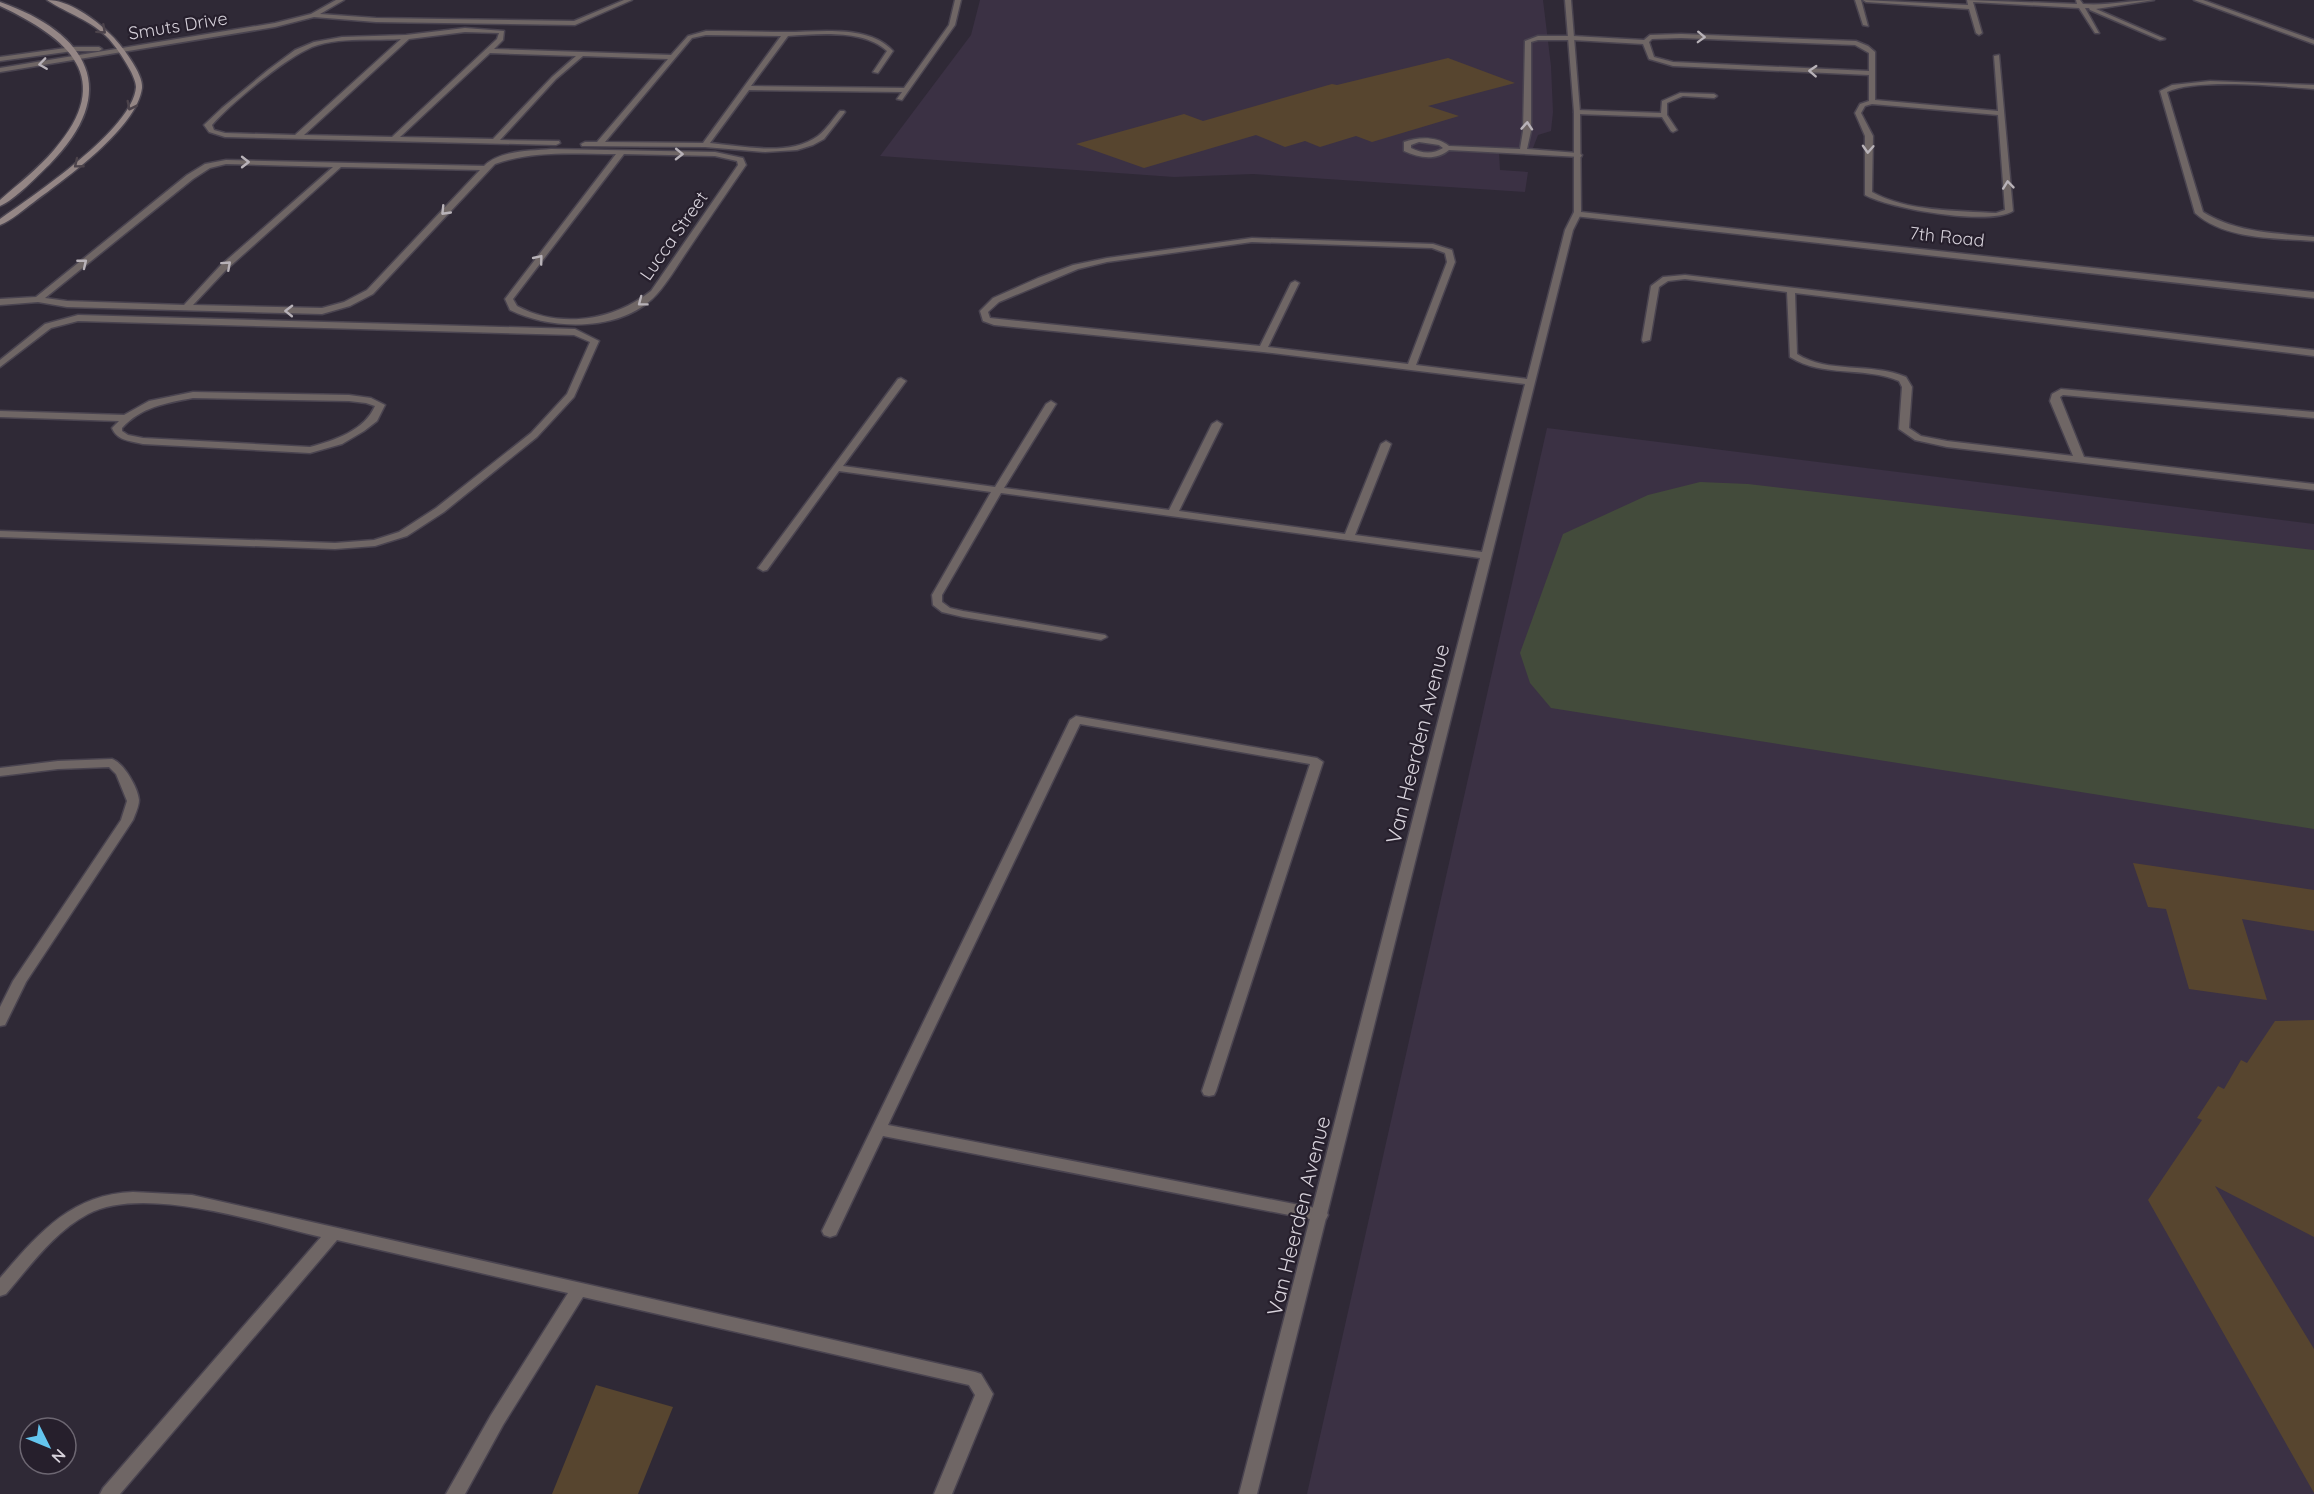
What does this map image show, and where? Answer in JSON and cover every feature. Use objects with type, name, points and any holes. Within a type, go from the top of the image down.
[{"type":"main road","points":[[50,0],[90,20],[118,46]]},
{"type":"main road","points":[[0,4],[29,16],[73,49],[80,58],[89,88],[82,114],[63,145],[0,204]]},
{"type":"main road","name":"Smuts Drive","points":[[0,223],[97,148],[130,111],[139,89],[137,78],[118,46]]},
{"type":"street","name":"Smuts Drive","points":[[118,46],[275,25],[314,15],[341,0]]},
{"type":"street","points":[[314,15],[376,20],[575,23],[630,0]]},
{"type":"street","points":[[900,99],[952,25],[958,0]]},
{"type":"street","name":"Van Heerden Avenue","points":[[1248,1494],[1569,230],[1577,214],[1577,112],[1573,38],[1568,0]]},
{"type":"street","points":[[1858,0],[1866,26]]},
{"type":"street","points":[[1866,0],[2081,4],[2108,7],[2151,0]]},
{"type":"street","points":[[2197,0],[2314,42]]},
{"type":"street","points":[[1970,2],[1979,33]]},
{"type":"street","points":[[2081,4],[2097,32]]},
{"type":"street","points":[[2081,4],[2162,39]]},
{"type":"street","points":[[394,139],[489,51],[502,37],[502,32],[468,29],[429,32],[407,37],[344,40],[305,47],[208,125],[211,131],[225,135],[599,144],[705,145],[766,149],[800,146],[821,138],[842,112]]},
{"type":"street","points":[[599,144],[671,57],[690,37],[702,33],[846,35],[876,41],[890,51],[876,72]]},
{"type":"street","points":[[705,145],[786,34]]},
{"type":"street","points":[[1646,42],[1650,37],[1666,36],[1848,42],[1866,46],[1872,52],[1872,102]]},
{"type":"street","points":[[298,136],[407,37]]},
{"type":"street","points":[[1524,151],[1527,131],[1527,42],[1538,38],[1573,38],[1646,42]]},
{"type":"street","points":[[1646,42],[1652,58],[1673,64],[1872,73]]},
{"type":"street","points":[[0,59],[73,49],[118,46]]},
{"type":"street","points":[[0,70],[80,58],[118,46]]},
{"type":"street","points":[[489,51],[671,57]]},
{"type":"street","points":[[496,140],[554,78],[583,53]]},
{"type":"street","points":[[1997,56],[2000,113],[2010,208],[2004,214],[1987,215],[1893,204],[1876,199],[1868,193],[1866,186],[1869,136],[1858,113],[1862,105],[1872,102],[2000,113]]},
{"type":"street","points":[[2314,87],[2200,83],[2173,84],[2163,91],[2199,213],[2219,224],[2236,229],[2314,239]]},
{"type":"street","points":[[747,88],[906,90]]},
{"type":"street","points":[[1673,130],[1664,115],[1664,102],[1674,96],[1714,96]]},
{"type":"street","points":[[1577,112],[1664,115]]},
{"type":"street","points":[[1447,148],[1442,143],[1426,140],[1412,141],[1405,147],[1411,152],[1426,155],[1441,153],[1447,148],[1578,155]]},
{"type":"street","points":[[0,302],[38,299],[67,304],[312,311],[339,307],[370,292],[484,168],[495,160],[531,152],[621,153]]},
{"type":"street","name":"Lucca Street","points":[[621,153],[724,155],[740,160],[742,165],[654,293],[635,308],[612,317],[584,320],[535,317],[519,312],[509,299],[621,153]]},
{"type":"street","points":[[38,299],[190,177],[208,166],[237,162],[484,168]]},
{"type":"street","points":[[186,307],[223,268],[340,165]]},
{"type":"street","name":"7th Road","points":[[1577,214],[2314,295]]},
{"type":"street","points":[[1411,367],[1450,262],[1449,252],[1433,246],[1263,240],[1164,251],[1107,260],[1067,270],[996,300],[984,311],[986,319],[994,322],[1263,349],[1530,382]]},
{"type":"street","points":[[1646,340],[1655,286],[1666,279],[1684,277],[2314,353]]},
{"type":"street","points":[[1263,349],[1296,283]]},
{"type":"street","points":[[1791,291],[1793,354],[1806,363],[1888,372],[1903,379],[1906,387],[1904,429],[1912,436],[1947,444],[2314,487]]},
{"type":"street","points":[[0,294],[18,295],[26,299]]},
{"type":"street","points":[[0,364],[48,326],[78,318],[575,332],[595,341],[571,395],[534,435],[422,523],[390,540],[335,546],[0,534]]},
{"type":"street","points":[[763,568],[901,381]]},
{"type":"street","points":[[2080,460],[2055,401],[2055,396],[2061,392],[2314,416]]},
{"type":"street","points":[[0,414],[126,418],[152,403],[193,394],[349,398],[368,400],[380,405],[374,419],[361,429],[339,442],[309,450],[143,441],[125,437],[118,432],[126,418]]},
{"type":"street","points":[[1051,404],[998,489],[937,595],[937,603],[946,610],[963,614],[1101,637]]},
{"type":"street","points":[[1173,513],[1217,424]]},
{"type":"street","points":[[1349,537],[1386,444]]},
{"type":"street","points":[[835,468],[1487,556]]},
{"type":"street","points":[[830,1231],[1076,720],[1317,762],[1209,1091]]},
{"type":"street","points":[[0,772],[58,765],[112,763],[122,773],[133,801],[128,820],[20,981],[0,1021]]},
{"type":"street","points":[[879,1129],[1320,1215]]},
{"type":"street","points":[[0,1289],[34,1250],[89,1205],[112,1199],[192,1201],[975,1378],[984,1394],[943,1494]]},
{"type":"street","points":[[109,1494],[334,1233]]},
{"type":"street","points":[[455,1494],[497,1420],[580,1288]]},
{"type":"shaded area","points":[[980,0],[1543,0],[1551,66],[1553,112],[1551,131],[1538,135],[1533,148],[1572,152],[1571,156],[1499,152],[1500,170],[1528,172],[1525,192],[1253,174],[1174,177],[880,156],[971,35]]},
{"type":"shaded area","points":[[1547,428],[2314,524],[2314,1494],[1307,1494]]},
{"type":"green space","points":[[1700,482],[1748,484],[2314,550],[2314,829],[1551,708],[1530,683],[1520,653],[1563,534],[1648,495]]},
{"type":"building","points":[[1448,58],[1515,83],[1428,106],[1459,116],[1372,142],[1356,136],[1320,147],[1305,141],[1285,147],[1256,135],[1144,168],[1076,144],[1184,114],[1203,121],[1332,84],[1337,85]]},
{"type":"building","points":[[2133,863],[2314,890],[2314,931],[2242,919],[2267,1000],[2189,989],[2166,909],[2148,907]]},
{"type":"building","points":[[2314,1020],[2314,1237],[2215,1186],[2314,1349],[2314,1493],[2148,1200],[2202,1120],[2197,1118],[2218,1086],[2224,1089],[2241,1060],[2247,1063],[2275,1021]]},
{"type":"building","points":[[596,1385],[673,1407],[638,1494],[552,1494]]}]
